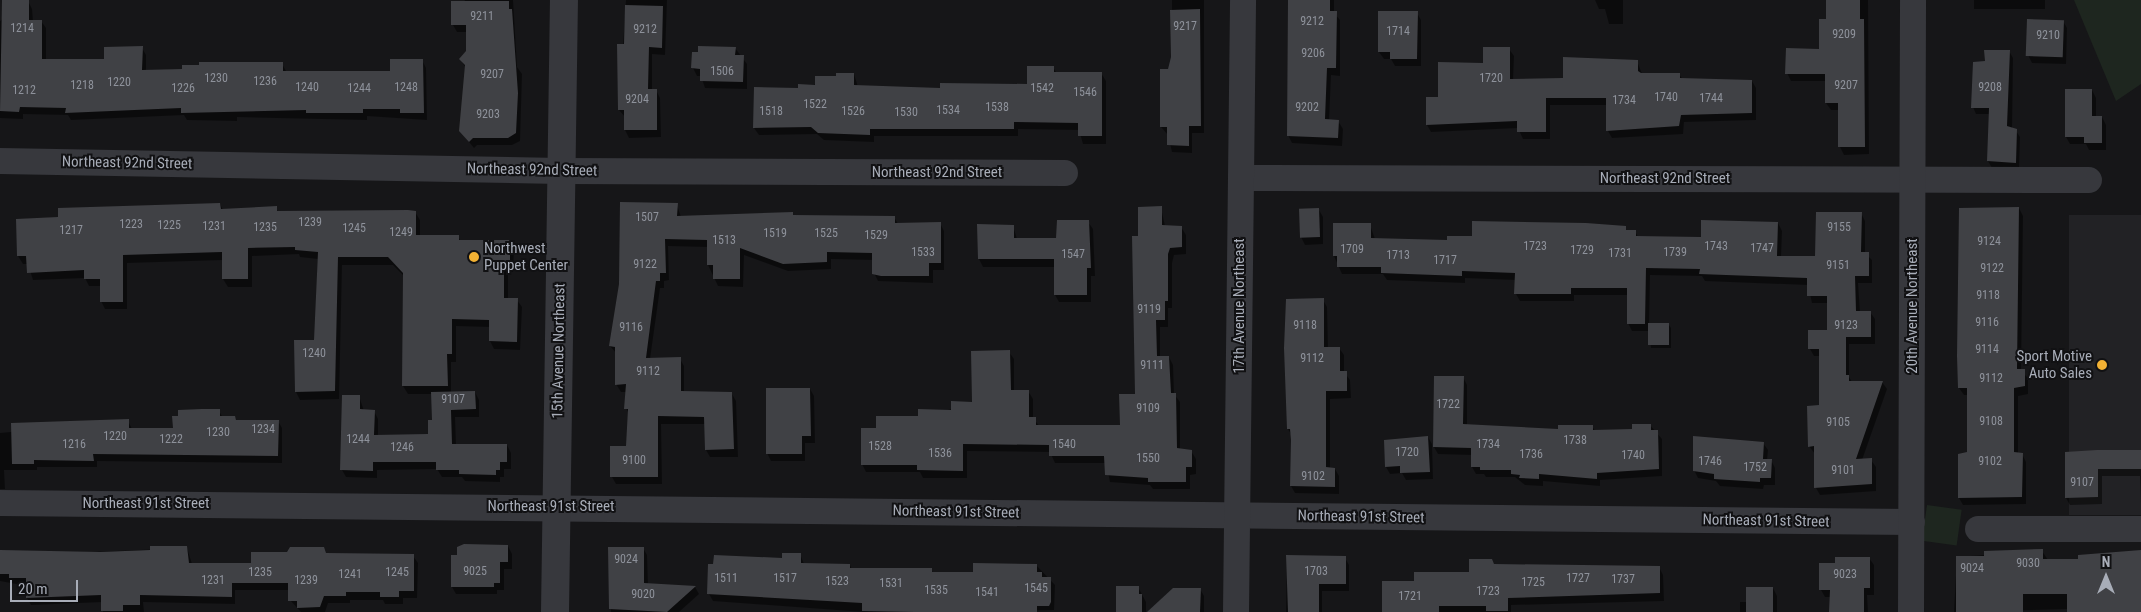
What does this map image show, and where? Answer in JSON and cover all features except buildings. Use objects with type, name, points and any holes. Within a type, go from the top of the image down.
[{"type":"street","name":"15th Avenue Northeast","points":[[555,612],[564,0]]},
{"type":"street","name":"17th Avenue Northeast","points":[[1236,612],[1244,0]]},
{"type":"street","name":"20th Avenue Northeast","points":[[1911,612],[1913,0]]},
{"type":"street","name":"Northeast 92nd Street","points":[[0,161],[562,171],[1065,173]]},
{"type":"street","name":"Northeast 92nd Street","points":[[1241,178],[2089,180]]},
{"type":"street","name":"Northeast 91st Street","points":[[0,503],[556,507],[1912,522]]},
{"type":"street","points":[[1978,529],[2141,529]]},
{"type":"shaded area","points":[[2074,0],[2141,0],[2141,84],[2116,101]]},
{"type":"shaded area","name":"Sport Motive Auto Sales","points":[[2069,215],[2141,215],[2141,515],[2069,515]]},
{"type":"shaded area","points":[[1927,505],[1962,510],[1957,546],[1922,541]]},
{"type":"place","name":"Northwest Puppet Center","points":[[474,257]]},
{"type":"place","name":"Sport Motive Auto Sales","points":[[2102,365]]}]
